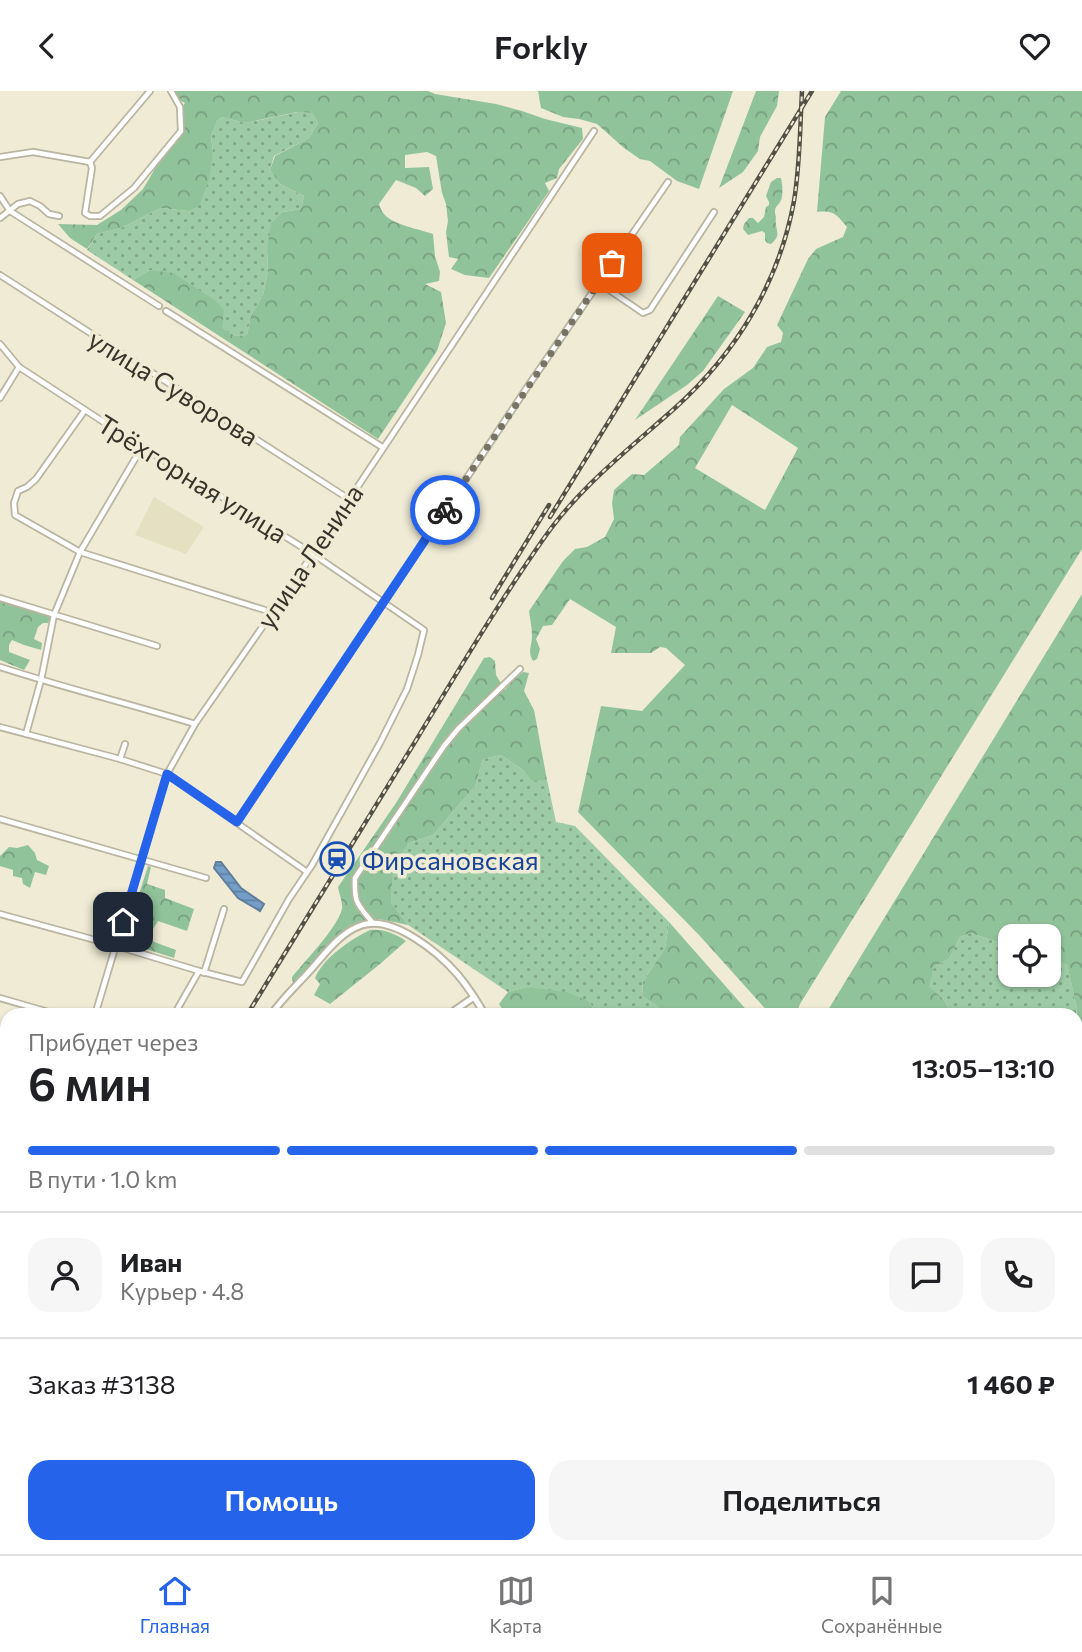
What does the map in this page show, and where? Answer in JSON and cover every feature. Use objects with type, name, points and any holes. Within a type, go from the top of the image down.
[{"type":"street","points":[[90,162],[150,91]]},
{"type":"street","points":[[90,162],[92,168],[85,213],[100,216],[134,188],[181,131],[180,107],[171,91]]},
{"type":"street","name":"улица Ленина","points":[[97,1008],[167,774],[195,724],[313,554],[594,131]]},
{"type":"street","points":[[0,157],[33,152],[90,162]]},
{"type":"street","points":[[237,822],[521,396],[668,182]]},
{"type":"street","points":[[0,196],[10,211],[159,306]]},
{"type":"street","points":[[0,218],[18,204],[30,201],[49,215],[59,216]]},
{"type":"street","points":[[598,283],[643,313],[650,310],[714,212]]},
{"type":"street","name":"улица Суворова","points":[[0,275],[349,499]]},
{"type":"street","points":[[166,311],[382,447]]},
{"type":"street","name":"Трёхгорная улица","points":[[0,344],[19,367],[313,554],[424,630],[418,655],[401,700],[356,788],[307,872]]},
{"type":"street","points":[[0,398],[19,367]]},
{"type":"street","points":[[85,410],[36,479],[18,491],[14,503],[15,515],[80,552],[271,612]]},
{"type":"street","points":[[26,734],[41,680],[54,615],[80,552],[142,447]]},
{"type":"street","points":[[0,598],[157,646]]},
{"type":"street","points":[[0,667],[195,724]]},
{"type":"street","points":[[373,923],[354,897],[355,878],[444,746],[520,669]]},
{"type":"street","points":[[0,727],[167,774],[307,872],[242,982],[0,914]]},
{"type":"street","points":[[120,759],[125,744]]},
{"type":"street","points":[[0,820],[206,878]]},
{"type":"street","points":[[178,1008],[201,972],[224,909]]},
{"type":"street","points":[[276,1008],[345,934],[364,924],[373,923],[391,926],[428,948],[456,972],[481,1008]]},
{"type":"street","points":[[458,1008],[474,997]]},
{"type":"street","points":[[0,998],[35,1008]]},
{"type":"shaded area","points":[[154,497],[204,527],[186,554],[135,535]]},
{"type":"green space","points":[[171,91],[428,91],[496,104],[582,128],[583,139],[559,169],[557,178],[545,183],[549,191],[489,278],[465,275],[451,269],[458,259],[449,257],[446,204],[436,156],[427,152],[405,155],[405,168],[429,167],[433,189],[425,196],[416,188],[396,180],[379,204],[383,213],[393,221],[433,234],[440,272],[439,281],[425,284],[441,292],[446,323],[437,351],[378,439],[133,280],[150,270],[173,273],[215,300],[224,310],[222,328],[235,336],[247,335],[251,315],[263,295],[268,271],[267,250],[271,224],[283,212],[301,209],[304,196],[280,184],[270,170],[275,156],[309,138],[318,123],[312,113],[297,112],[245,123],[222,117],[217,121],[211,136],[213,152],[209,180],[199,206],[188,211],[161,208],[121,228],[97,234],[87,249],[70,238],[58,224],[97,225],[121,210],[143,189],[156,167],[184,133],[177,125],[179,110],[185,103],[177,99]]},
{"type":"green space","points":[[538,91],[733,91],[699,189],[677,181],[650,161],[640,159],[597,124],[563,117],[541,108]]},
{"type":"green space","points":[[756,91],[779,91],[777,106],[760,137],[758,151],[743,172],[719,188]]},
{"type":"green space","points":[[841,91],[1082,91],[1082,549],[799,1008],[765,1008],[699,935],[578,812],[601,706],[642,711],[685,665],[666,648],[660,647],[651,653],[611,653],[616,627],[570,599],[552,625],[543,626],[536,639],[540,649],[537,659],[533,661],[530,652],[532,636],[529,611],[563,561],[575,549],[587,547],[605,537],[614,519],[614,490],[632,474],[644,475],[679,445],[680,437],[724,389],[753,368],[767,347],[781,342],[783,333],[777,325],[808,259],[816,249],[843,237],[847,227],[834,214],[817,212],[825,117]],"holes":[[[732,405],[798,448],[765,510],[695,468]]]},
{"type":"green space","points":[[298,112],[312,113],[318,123],[309,138],[274,156],[270,170],[280,184],[304,196],[301,209],[283,212],[267,250],[268,271],[263,295],[251,315],[247,335],[235,336],[221,328],[215,300],[195,288],[150,270],[133,280],[87,250],[97,234],[121,228],[161,208],[188,211],[213,152],[211,136],[217,121],[222,117],[245,123]]},
{"type":"green space","points":[[781,178],[782,194],[775,210],[777,234],[771,244],[767,243],[762,231],[748,235],[743,229],[749,218],[758,223],[764,217],[769,205],[766,196],[771,182]]},
{"type":"green space","points":[[718,296],[745,312],[703,371],[635,420]]},
{"type":"green space","points":[[1082,594],[1082,1008],[1077,1008],[1067,964],[1061,962],[1061,924],[998,924],[998,942],[970,933],[960,937],[949,959],[934,967],[929,986],[945,1001],[948,1008],[829,1008]]},
{"type":"green space","points":[[0,600],[51,616],[48,623],[38,627],[34,639],[42,643],[41,650],[12,640],[9,645],[9,652],[30,660],[24,670],[0,660]]},
{"type":"green space","points":[[490,657],[495,661],[496,675],[505,690],[523,672],[529,673],[524,691],[534,710],[547,780],[532,781],[523,770],[501,755],[483,759],[475,786],[433,835],[409,843],[393,866],[391,902],[408,925],[379,919],[351,925],[338,935],[293,984],[292,977],[339,917],[342,906],[338,887],[396,803],[484,658]]},
{"type":"green space","points":[[501,755],[523,770],[532,780],[547,780],[556,822],[575,826],[669,922],[665,948],[643,982],[642,996],[660,1008],[593,1008],[589,1001],[526,987],[508,992],[408,925],[391,902],[392,866],[409,843],[433,835],[475,786],[483,759]]},
{"type":"green space","points":[[28,845],[37,860],[49,866],[46,875],[35,872],[30,888],[23,884],[22,878],[13,876],[13,870],[0,866],[0,856],[9,847]]},
{"type":"green space","points":[[148,866],[151,867],[147,884],[165,890],[165,898],[194,909],[187,931],[158,921],[153,929],[135,921],[130,933],[176,950],[174,958],[124,942]]},
{"type":"green space","points":[[669,922],[745,1008],[660,1008],[642,996],[643,982],[665,948]]},
{"type":"green space","points":[[370,930],[389,932],[406,941],[330,1004],[314,995],[320,984],[315,978],[331,956]]},
{"type":"green space","points":[[970,933],[998,942],[998,987],[1061,987],[1061,961],[1067,963],[1077,1008],[948,1008],[945,1001],[928,986],[934,967],[949,959],[960,937]]},
{"type":"green space","points":[[526,987],[566,992],[589,1001],[593,1008],[502,1008],[499,1004],[508,992]]},
{"type":"water","points":[[216,862],[221,862],[241,888],[264,904],[260,911],[238,898],[214,868]]},
{"type":"railway","points":[[251,1008],[478,638],[542,541],[588,487],[697,387],[736,340],[752,315],[778,260],[794,201],[802,91]]},
{"type":"railway","points":[[550,517],[812,91]]},
{"type":"railway","points":[[492,598],[549,505]]},
{"type":"way so far","points":[[445,510],[612,263]]},
{"type":"place","name":"Фирсановская","points":[[337,859]]},
{"type":"route","points":[[123,922],[167,774],[237,822],[445,510]]}]
